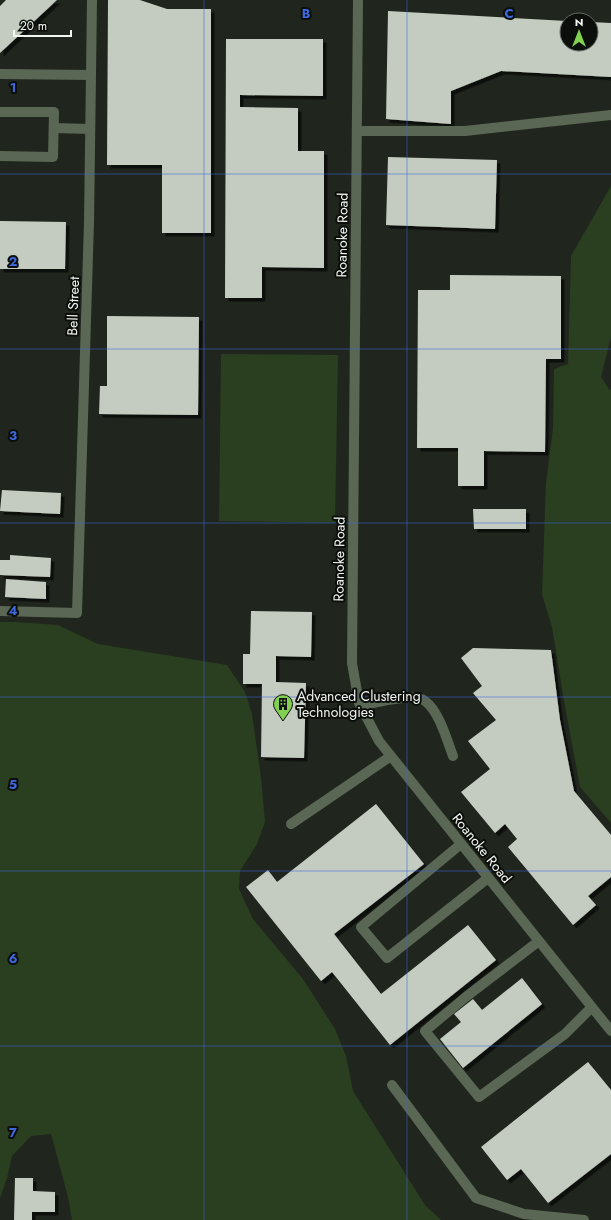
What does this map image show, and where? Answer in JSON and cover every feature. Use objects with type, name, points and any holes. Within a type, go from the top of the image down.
[{"type":"street","name":"Bell Street","points":[[0,611],[77,613],[89,230],[92,0]]},
{"type":"street","name":"Roanoke Road","points":[[358,0],[352,663],[361,706],[379,741],[611,1031]]},
{"type":"street","points":[[0,74],[91,75]]},
{"type":"street","points":[[0,112],[54,112],[53,157],[0,156]]},
{"type":"street","points":[[357,131],[465,131],[611,114]]},
{"type":"street","points":[[54,128],[90,129]]},
{"type":"street","points":[[361,706],[405,697],[424,700],[435,711],[453,756]]},
{"type":"street","points":[[291,824],[391,756]]},
{"type":"street","points":[[461,844],[361,927],[387,958],[488,878]]},
{"type":"street","points":[[539,940],[424,1030],[479,1097],[565,1034],[592,1007]]},
{"type":"street","points":[[392,1085],[476,1198],[524,1214],[584,1220]]},
{"type":"green space","points":[[611,186],[611,337],[601,377],[611,390],[611,823],[580,787],[552,627],[542,594],[546,483],[553,428],[554,369],[568,364],[571,256]]},
{"type":"green space","points":[[221,354],[338,355],[335,523],[219,521]]},
{"type":"green space","points":[[0,622],[58,625],[98,644],[227,665],[245,692],[252,714],[261,777],[265,822],[257,844],[240,871],[239,889],[253,919],[303,979],[335,1029],[346,1056],[353,1091],[425,1205],[441,1220],[72,1220],[68,1197],[51,1134],[31,1136],[12,1156],[7,1178],[0,1198]]},
{"type":"building","points":[[6,0],[57,0],[0,53],[0,6]]},
{"type":"building","points":[[108,0],[140,0],[167,9],[211,9],[211,233],[162,233],[162,165],[107,165]]},
{"type":"building","points":[[388,11],[559,21],[559,52],[599,52],[599,22],[611,23],[611,77],[501,71],[451,91],[451,124],[386,119]]},
{"type":"building","points":[[226,39],[323,39],[323,96],[240,95],[240,107],[298,108],[298,151],[324,151],[324,268],[262,267],[262,298],[225,298]]},
{"type":"building","points":[[388,157],[497,160],[495,229],[386,225]]},
{"type":"building","points":[[0,221],[66,222],[65,269],[0,269]]},
{"type":"building","points":[[450,275],[561,276],[561,359],[546,359],[545,452],[484,451],[484,486],[458,486],[458,448],[417,448],[418,290],[450,290]]},
{"type":"building","points":[[107,316],[199,317],[198,415],[99,414],[100,386],[107,386]]},
{"type":"building","points":[[2,490],[61,493],[60,514],[0,511]]},
{"type":"building","points":[[473,509],[526,509],[526,529],[474,529]]},
{"type":"building","points":[[10,555],[51,558],[50,577],[0,575],[0,560],[10,560]]},
{"type":"building","points":[[6,579],[46,582],[46,599],[5,597]]},
{"type":"building","name":"Advanced Clustering Technologies","points":[[251,611],[312,612],[311,657],[276,656],[276,682],[306,683],[304,758],[261,757],[262,684],[243,684],[243,654],[250,654]]},
{"type":"building","points":[[473,648],[551,650],[560,720],[574,791],[611,835],[611,877],[588,896],[596,905],[573,925],[508,847],[517,839],[505,824],[495,833],[461,792],[490,769],[468,741],[496,720],[473,693],[482,686],[461,658]]},
{"type":"building","points":[[376,804],[424,864],[334,934],[381,994],[468,925],[496,960],[390,1045],[332,972],[321,981],[246,887],[268,870],[277,882]]},
{"type":"building","points":[[522,978],[542,1004],[463,1068],[440,1039],[461,1022],[454,1014],[473,999],[482,1010]]},
{"type":"building","points":[[588,1062],[611,1090],[611,1154],[548,1203],[521,1169],[507,1180],[481,1147]]},
{"type":"building","points":[[15,1178],[33,1178],[33,1191],[55,1192],[55,1212],[32,1212],[32,1220],[14,1220]]},
{"type":"place","name":"Advanced Clustering Technologies","points":[[283,721]]}]
